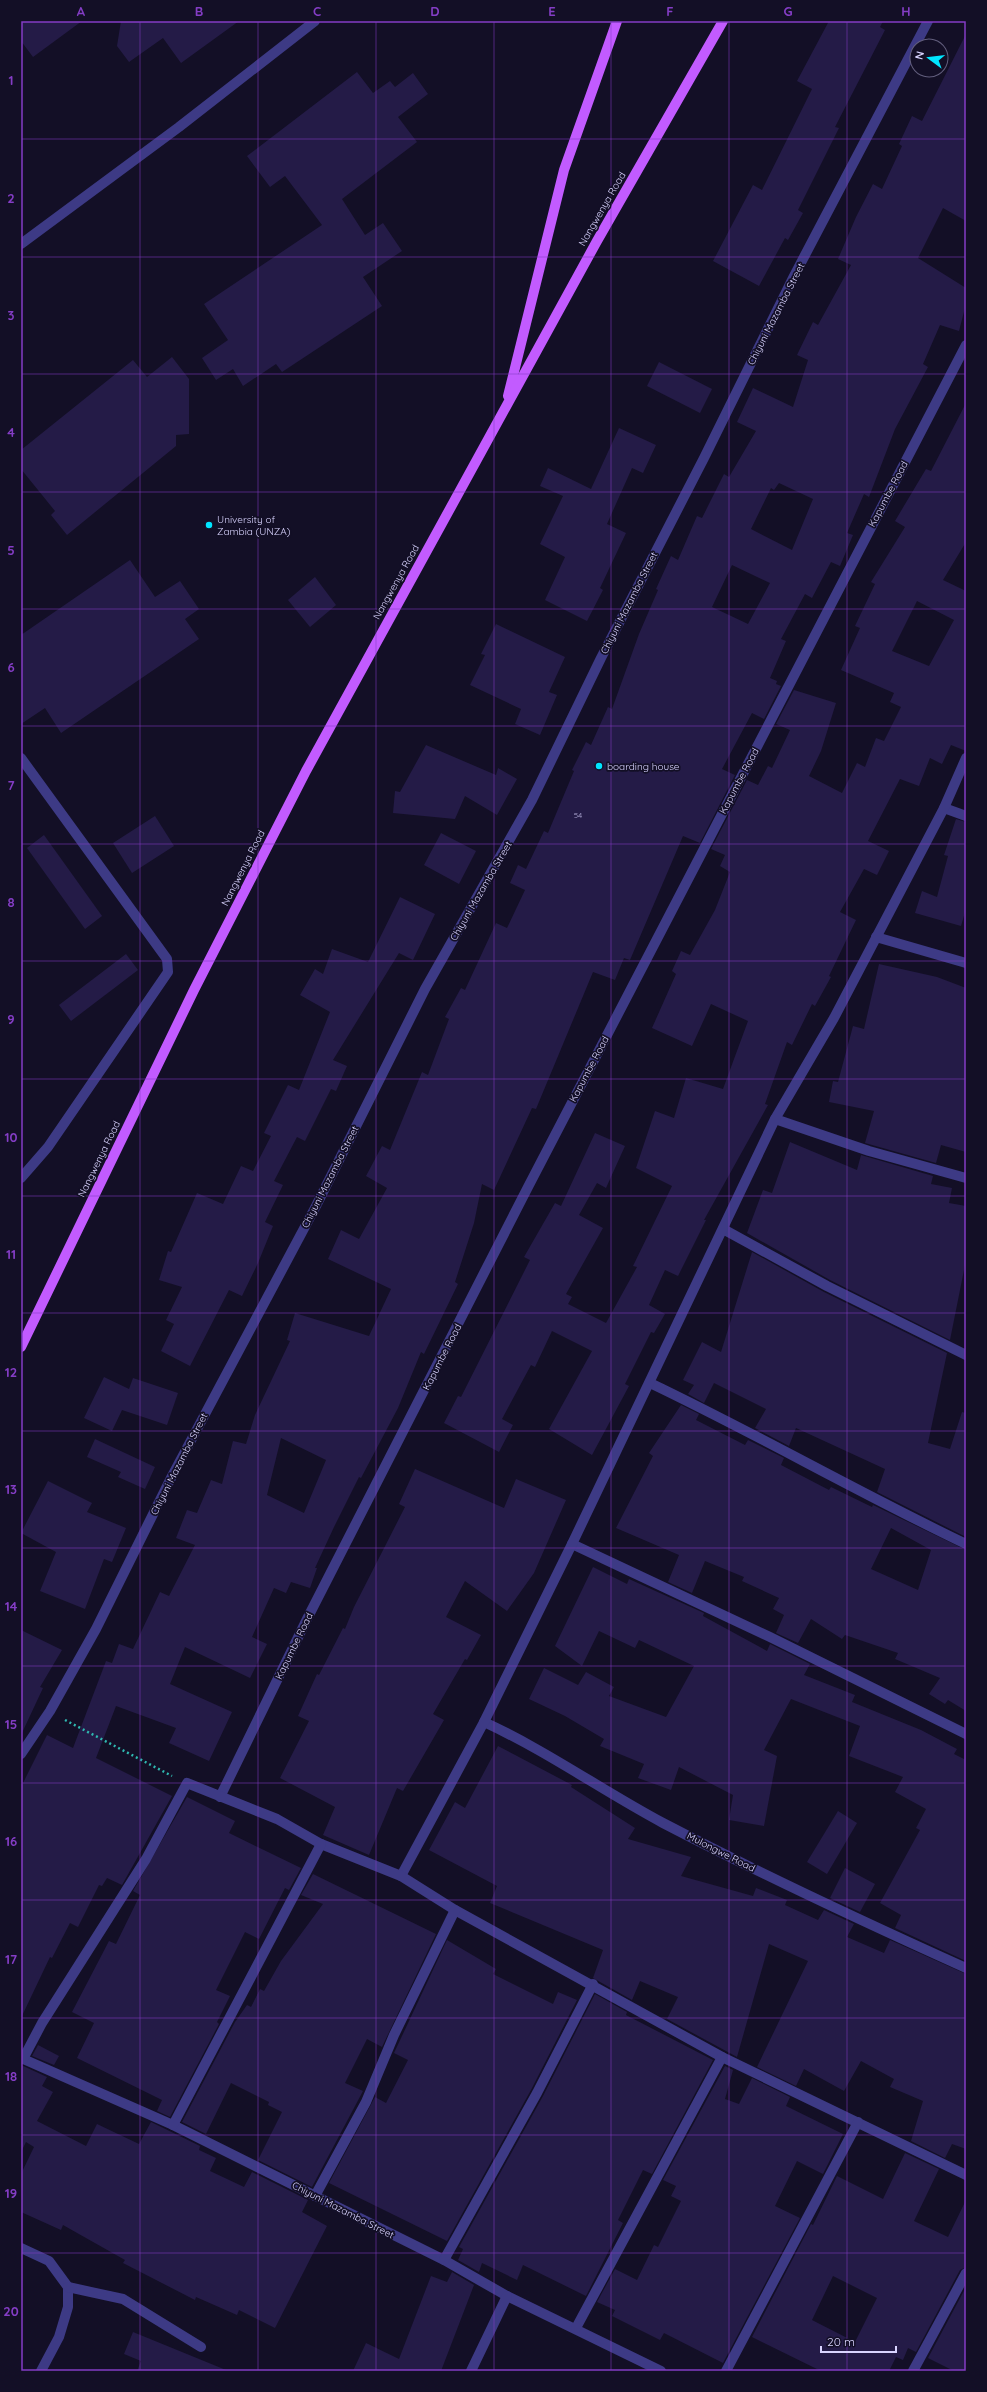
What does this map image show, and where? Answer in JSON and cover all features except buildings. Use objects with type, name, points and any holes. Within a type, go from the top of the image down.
[{"type":"main road","name":"Nangwenya Road","points":[[504,409],[564,170],[617,21]]},
{"type":"main road","name":"Nangwenya Road","points":[[21,1347],[194,990],[306,771],[504,409],[722,21]]},
{"type":"street","points":[[21,244],[179,128],[315,21]]},
{"type":"street","name":"Chiyuni Mazamba Street","points":[[21,1754],[50,1711],[96,1629],[172,1476],[316,1206],[425,990],[532,800],[601,658],[704,458],[794,276],[928,21]]},
{"type":"street","name":"Kapumbe Road","points":[[220,1796],[307,1619],[528,1187],[966,345]]},
{"type":"street","points":[[21,758],[167,959],[168,972],[48,1147],[21,1178]]},
{"type":"street","points":[[401,1876],[484,1722],[572,1544],[775,1119],[834,1018],[944,808],[966,758]]},
{"type":"street","points":[[944,808],[966,816]]},
{"type":"street","points":[[876,937],[966,963]]},
{"type":"street","points":[[775,1119],[869,1151],[966,1178]]},
{"type":"street","points":[[723,1229],[827,1286],[966,1355]]},
{"type":"street","points":[[650,1383],[703,1408],[897,1511],[966,1544]]},
{"type":"street","points":[[572,1544],[770,1637],[966,1734]]},
{"type":"street","name":"Mulongwe Road","points":[[484,1722],[520,1738],[662,1822],[736,1860],[966,1968]]},
{"type":"street","points":[[22,2058],[42,2023],[149,1853],[187,1783],[277,1819],[321,1844],[401,1876],[455,1910],[594,1984],[722,2057],[966,2175]]},
{"type":"street","points":[[173,2125],[321,1844]]},
{"type":"street","points":[[315,2196],[366,2102],[394,2035],[455,1910]]},
{"type":"street","points":[[444,2260],[537,2093],[594,1984]]},
{"type":"street","points":[[576,2328],[722,2057]]},
{"type":"street","name":"Chiyuni Mazamba Street","points":[[22,2058],[173,2125],[444,2260],[507,2296],[576,2328],[661,2371]]},
{"type":"street","points":[[726,2371],[858,2122]]},
{"type":"street","points":[[21,2248],[49,2261],[68,2287],[68,2307],[61,2329],[41,2371]]},
{"type":"street","points":[[913,2371],[966,2273]]},
{"type":"street","points":[[68,2287],[123,2299],[201,2347]]},
{"type":"street","points":[[471,2371],[507,2296]]},
{"type":"path","points":[[50,1711],[146,1763],[187,1783]]},
{"type":"place","name":"University of Zambia (UNZA)","points":[[209,525]]},
{"type":"place","name":"boarding house","points":[[599,766]]}]
